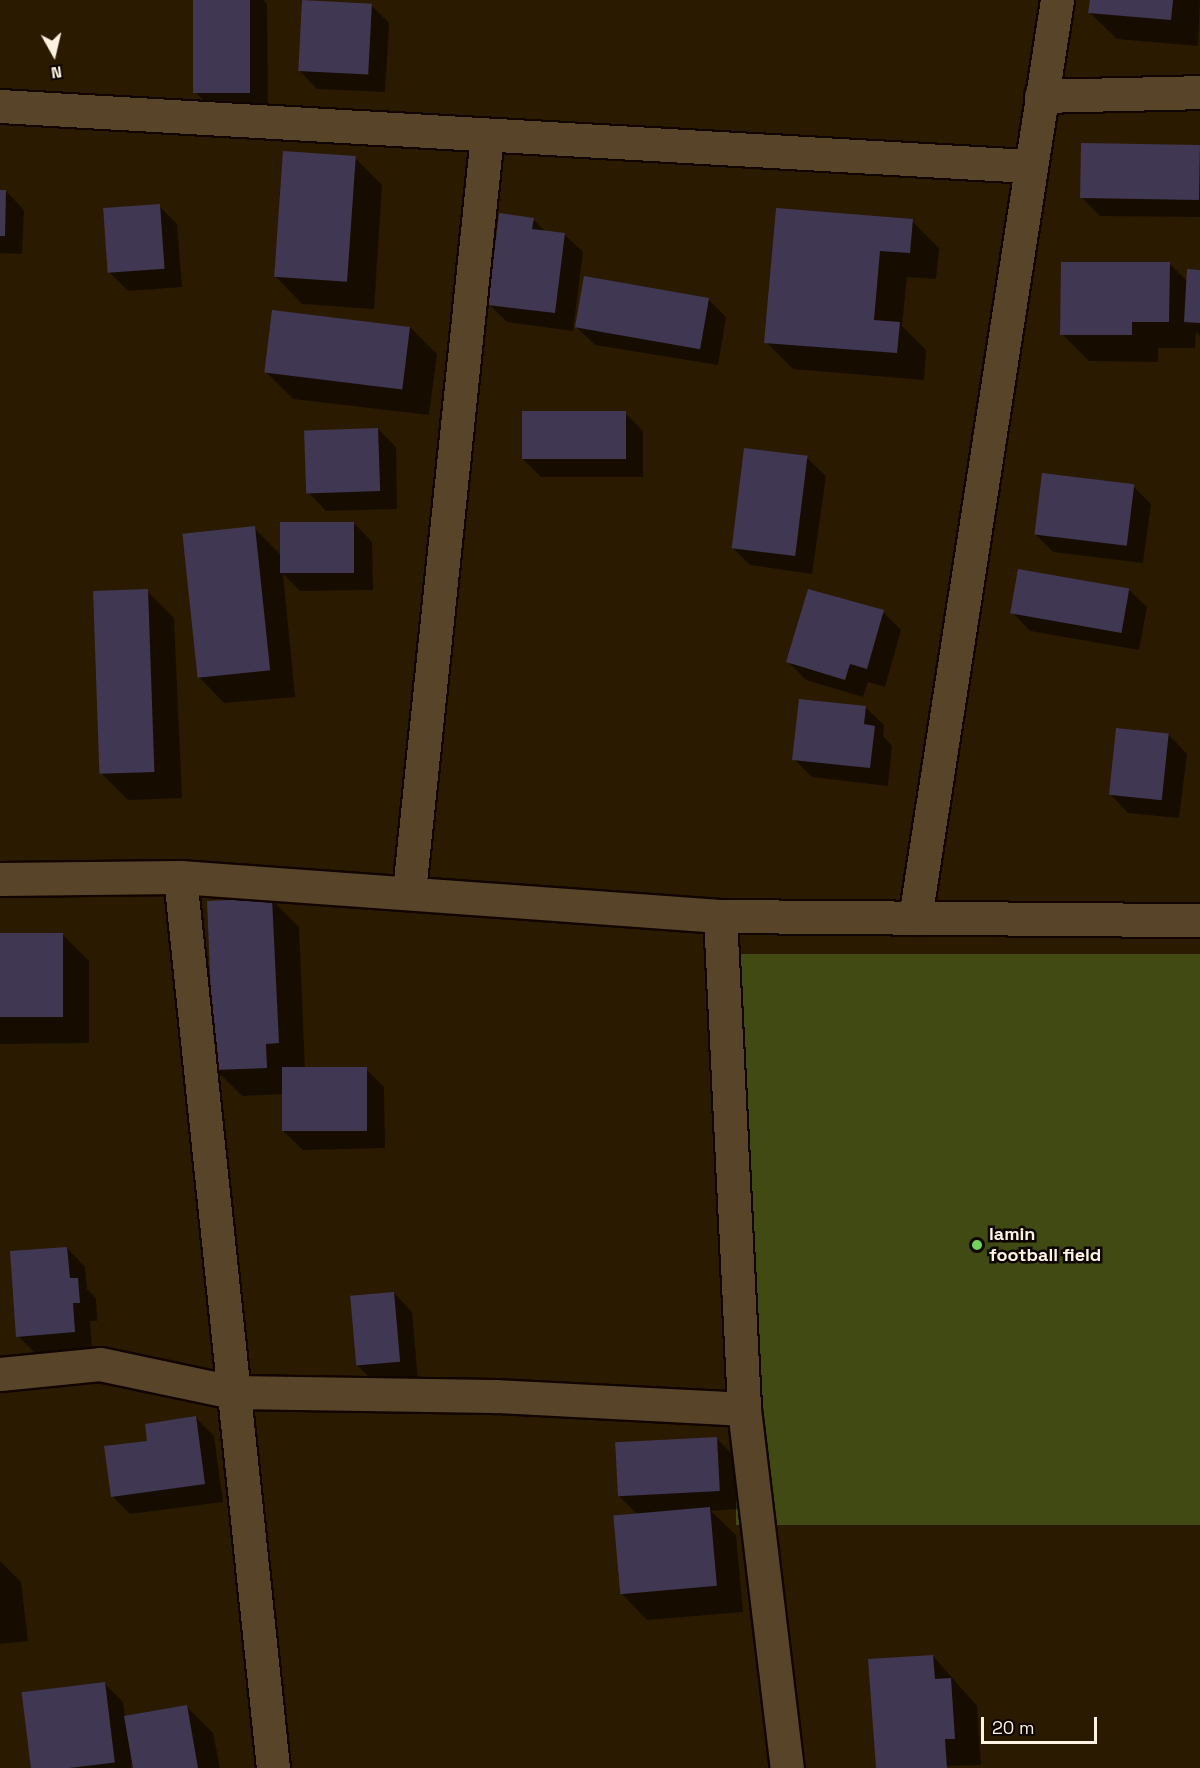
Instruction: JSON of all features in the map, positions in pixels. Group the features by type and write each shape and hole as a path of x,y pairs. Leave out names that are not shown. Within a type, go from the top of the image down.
{"street":[{"path":"915,918 1029,165 1058,0"},
{"path":"1041,96 1200,92"},
{"path":"0,106 1029,165"},
{"path":"409,891 487,135"},
{"path":"180,877 273,1768"},
{"path":"0,879 180,877 409,891 720,916 1200,920"},
{"path":"720,916 744,1409 787,1768"},
{"path":"0,1374 100,1364 233,1392 496,1396 744,1409"}],"green space":[{"name":"lamin football field","path":"736,954 1200,954 1200,1525 736,1525"}],"building":[{"path":"193,0 250,0 250,93 193,93"},
{"path":"302,0 372,4 368,75 298,71"},
{"path":"1090,0 1173,0 1171,20 1088,13"},
{"path":"1081,143 1200,145 1199,200 1080,198"},
{"path":"283,151 356,156 347,282 274,277"},
{"path":"0,190 6,190 5,236 0,236"},
{"path":"160,204 165,269 108,273 103,208"},
{"path":"776,208 913,219 910,253 880,251 874,320 900,322 897,353 764,343"},
{"path":"499,213 534,218 532,229 565,233 555,313 488,305"},
{"path":"1061,262 1170,262 1169,322 1132,322 1132,335 1060,335"},
{"path":"1187,269 1200,270 1200,323 1184,322"},
{"path":"584,276 709,298 700,349 575,327"},
{"path":"272,310 410,327 402,389 264,373"},
{"path":"522,411 626,411 626,459 522,459"},
{"path":"378,428 380,491 306,494 304,431"},
{"path":"744,448 808,456 795,556 732,548"},
{"path":"1042,473 1134,484 1127,546 1034,535"},
{"path":"280,522 354,522 354,573 280,573"},
{"path":"255,526 270,670 198,678 182,534"},
{"path":"1018,569 1129,589 1121,633 1010,613"},
{"path":"148,589 154,772 99,774 93,591"},
{"path":"808,589 884,610 867,669 850,664 845,680 786,662"},
{"path":"799,699 866,706 864,724 875,726 870,768 792,760"},
{"path":"1116,728 1169,734 1162,800 1109,795"},
{"path":"272,898 279,1043 266,1044 267,1068 214,1070 207,901"},
{"path":"0,933 63,933 63,1017 0,1017"},
{"path":"282,1067 367,1067 367,1131 282,1131"},
{"path":"67,1247 70,1278 78,1278 80,1303 73,1303 75,1332 16,1337 10,1251"},
{"path":"394,1292 400,1362 356,1366 350,1296"},
{"path":"196,1416 205,1484 111,1497 104,1446 147,1441 145,1424"},
{"path":"717,1437 720,1491 618,1496 615,1442"},
{"path":"710,1507 717,1586 620,1594 613,1515"},
{"path":"933,1655 935,1679 951,1678 955,1739 945,1739 947,1768 876,1768 868,1659"},
{"path":"105,1682 115,1762 69,1768 31,1768 22,1692"},
{"path":"187,1705 198,1768 133,1768 124,1716"}],"place":[{"name":"lamin football field","path":"977,1245"}]}
